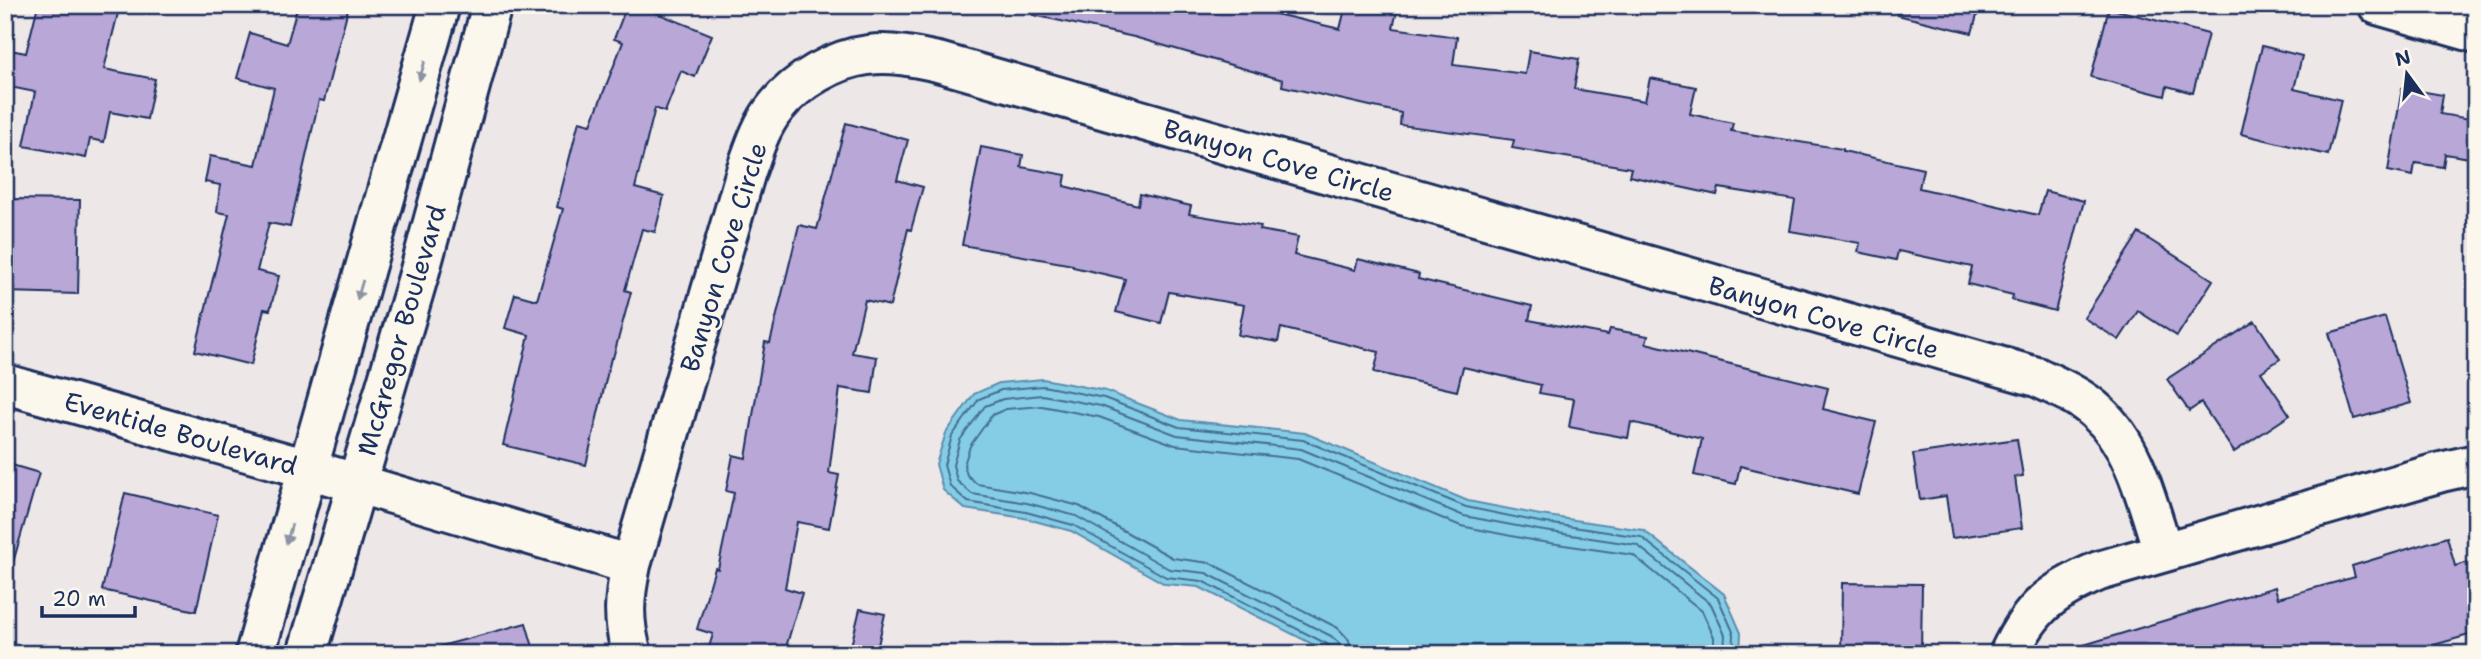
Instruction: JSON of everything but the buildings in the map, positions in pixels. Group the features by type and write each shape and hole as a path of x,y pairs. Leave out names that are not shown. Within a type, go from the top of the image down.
{"street":[{"path":"255,654 440,5"},
{"name":"McGregor Boulevard","path":"307,654 419,274 492,5"},
{"path":"2378,5 2476,33"},
{"name":"Banyon Cove Circle","path":"632,654 625,631 624,597 631,565 758,136 776,107 802,83 836,64 868,55 905,55 938,62 2037,377 2068,391 2097,412 2120,438 2136,469 2163,551"},
{"name":"Eventide Boulevard","path":"5,384 356,483"},
{"path":"2009,654 2038,607 2065,586 2099,571 2476,464"},
{"path":"356,483 631,565"}],"water":[{"path":"1043,379 1106,391 1181,420 1305,433 1468,501 1643,530 1724,594 1741,633 1740,654 1332,654 1199,587 1165,584 1071,531 1024,518 965,509 943,490 936,464 946,433 974,394 999,383"}]}
